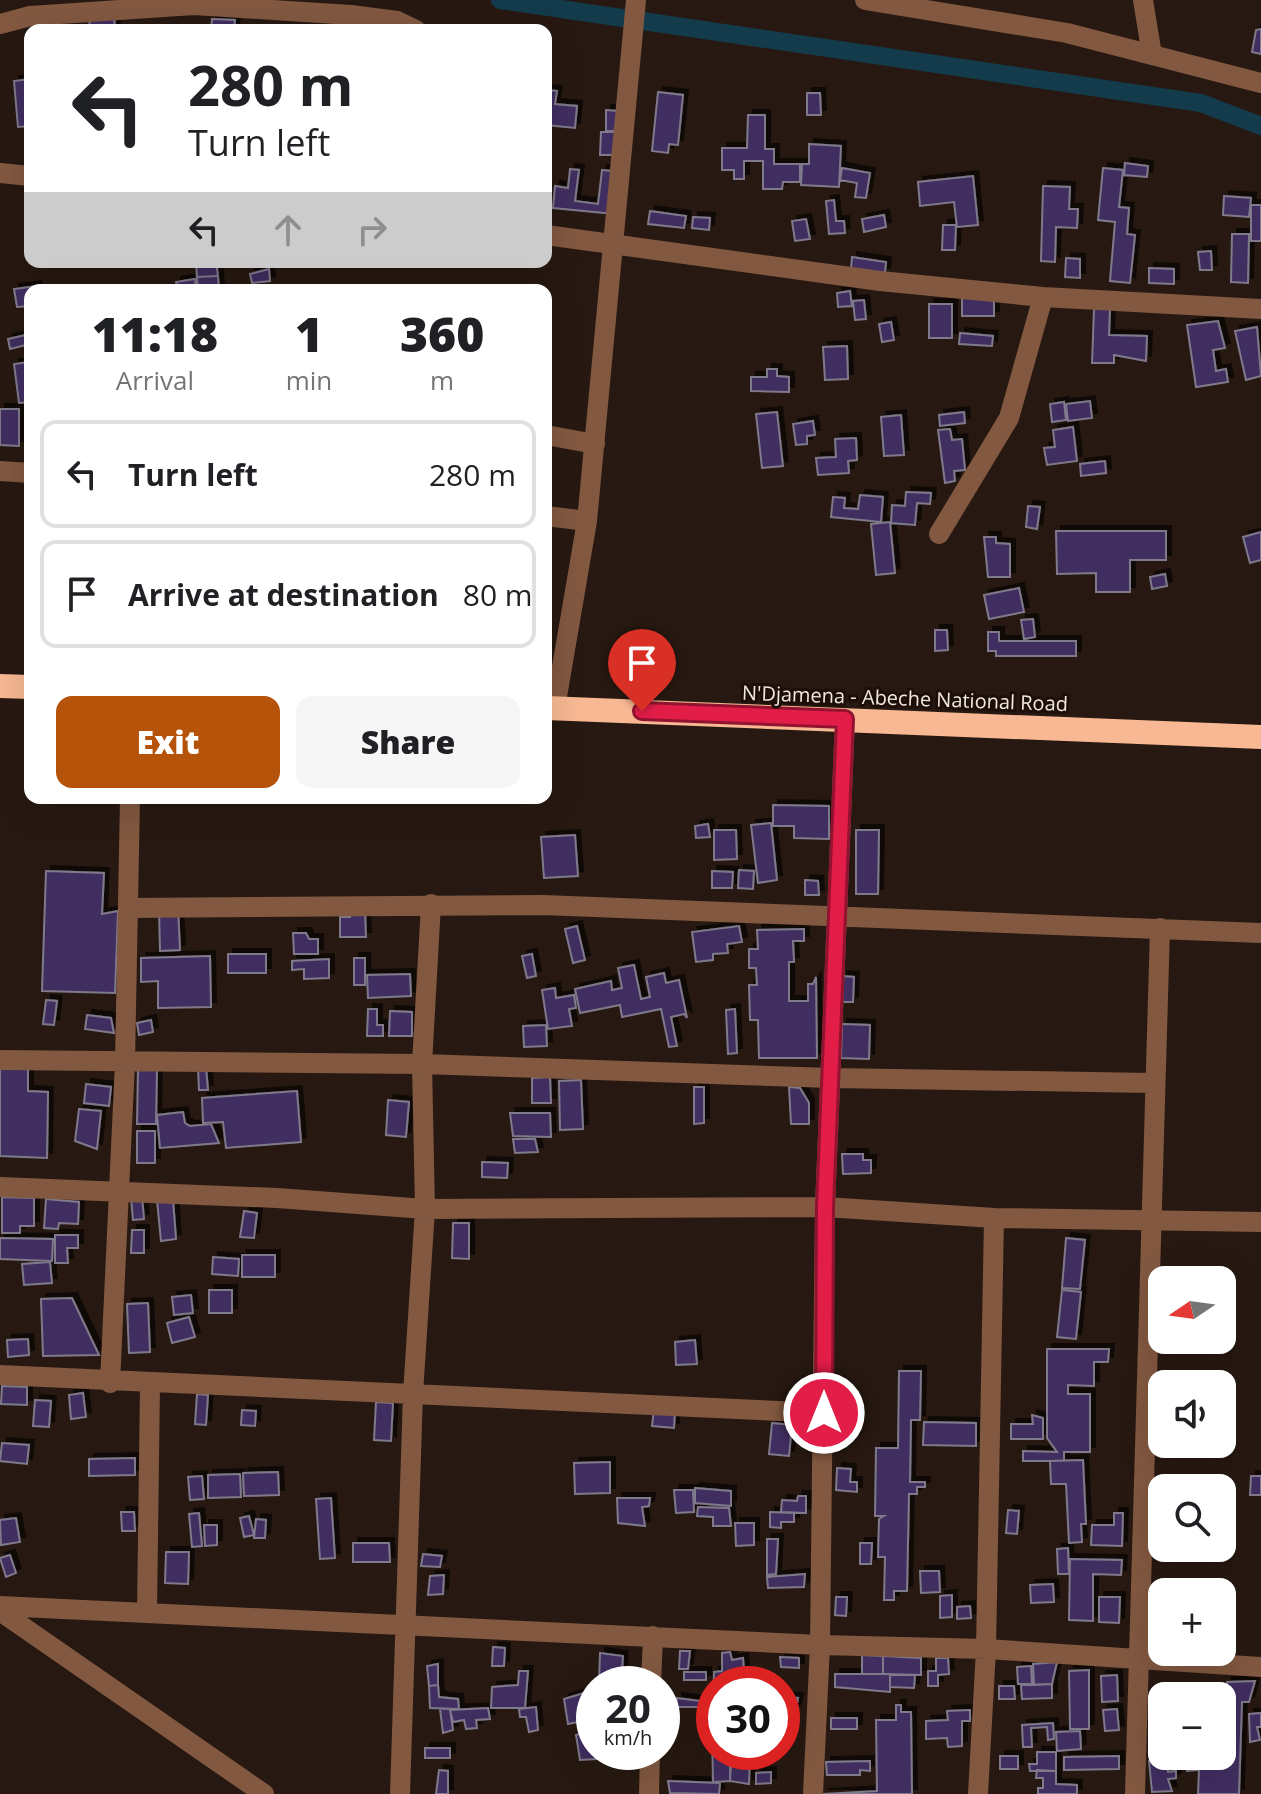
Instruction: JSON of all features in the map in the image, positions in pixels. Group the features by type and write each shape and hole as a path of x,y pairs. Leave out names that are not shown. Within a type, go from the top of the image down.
{"highway":[{"path":"0,686 24,687"},
{"name":"N'Djamena - Abeche National Road","path":"552,707 1261,737"}],"street":[{"path":"552,692 587,521 636,0"},
{"path":"865,0 1067,33 1261,83"},
{"path":"1143,0 1152,55"},
{"path":"0,24 30,16 194,5 351,15 403,24"},
{"path":"0,173 24,175"},
{"path":"552,236 880,281 1043,297 1261,309"},
{"path":"939,534 1009,418 1043,297"},
{"path":"552,436 595,444"},
{"path":"0,471 24,473"},
{"path":"552,517 587,521"},
{"path":"813,1794 820,1645 825,1207 840,914 845,719"},
{"path":"110,1383 125,1062 130,804"},
{"path":"400,1794 413,1394 425,1209 422,1064 431,904"},
{"path":"129,908 431,904 840,914 1261,933"},
{"path":"1135,1794 1152,1219 1153,1083 1160,928"},
{"path":"0,1060 422,1064 831,1078 1153,1083"},
{"path":"0,1187 277,1198 425,1209 825,1207 994,1218 1261,1222"},
{"path":"978,1794 986,1649 994,1218"},
{"path":"0,1375 150,1385 824,1413"},
{"path":"147,1613 150,1385"},
{"path":"0,1609 407,1624 820,1645 986,1649 1261,1667"},
{"path":"0,1609 264,1794"},
{"path":"652,1666 653,1636"},
{"path":"649,1794 650,1770"}],"building":[{"path":"114,15 115,24 90,24 89,16"},
{"path":"212,19 235,20 235,24 212,24"},
{"path":"1261,29 1261,54 1252,52 1256,30"},
{"path":"24,80 24,126 18,127 14,81"},
{"path":"552,91 557,91 555,104 577,106 575,128 552,126"},
{"path":"658,92 683,95 678,145 669,144 668,153 652,151"},
{"path":"807,93 820,93 821,115 807,115"},
{"path":"606,110 617,111 617,131 606,131"},
{"path":"748,115 765,115 765,149 774,149 774,164 800,164 800,182 783,182 782,189 763,189 763,161 744,161 744,179 734,179 734,170 722,170 722,148 747,148"},
{"path":"601,132 617,132 616,155 600,155"},
{"path":"809,144 841,146 839,187 801,185 802,164 809,164"},
{"path":"1125,163 1148,166 1147,177 1124,175"},
{"path":"842,168 870,173 866,198 855,197 857,183 840,180"},
{"path":"1103,168 1123,170 1119,207 1129,208 1127,234 1135,235 1130,283 1110,281 1115,222 1098,220"},
{"path":"570,169 579,170 575,201 598,204 602,170 612,171 614,214 553,208 555,186 568,188"},
{"path":"973,176 978,225 957,227 954,202 920,206 918,182"},
{"path":"1043,186 1070,187 1069,209 1078,209 1077,228 1056,227 1055,262 1041,261"},
{"path":"1224,196 1251,198 1249,217 1223,215"},
{"path":"834,200 836,221 844,221 845,233 829,234 826,201"},
{"path":"1251,205 1261,205 1261,241 1251,241"},
{"path":"650,211 686,216 684,228 648,224"},
{"path":"884,215 886,227 864,232 862,219"},
{"path":"693,217 710,218 709,230 692,228"},
{"path":"806,219 810,239 795,241 792,221"},
{"path":"943,225 956,225 955,250 942,250"},
{"path":"1232,234 1249,234 1248,283 1231,282"},
{"path":"1211,251 1212,270 1200,270 1198,252"},
{"path":"852,257 886,262 885,273 851,269"},
{"path":"1066,258 1080,259 1080,278 1065,277"},
{"path":"196,268 217,268 218,276 197,277"},
{"path":"1149,268 1174,269 1174,284 1149,283"},
{"path":"269,269 270,281 252,283 250,274"},
{"path":"218,276 219,284 198,284 197,277"},
{"path":"195,279 195,284 176,284"},
{"path":"24,288 24,306 17,307 14,289"},
{"path":"850,291 852,306 838,307 837,293"},
{"path":"962,296 994,296 994,316 962,316"},
{"path":"864,300 866,319 855,320 853,301"},
{"path":"929,304 952,304 952,338 929,338"},
{"path":"1094,309 1110,309 1109,335 1147,336 1146,361 1114,355 1114,363 1092,363"},
{"path":"1218,321 1225,348 1213,350 1216,371 1226,369 1228,382 1196,387 1187,325"},
{"path":"891,322 894,340 882,342 879,324"},
{"path":"1257,327 1261,376 1246,380 1235,331"},
{"path":"960,333 993,336 992,346 959,344"},
{"path":"24,335 24,346 10,349 8,339"},
{"path":"847,346 848,379 825,380 823,347"},
{"path":"24,363 24,403 19,403 14,364"},
{"path":"767,369 777,369 777,376 789,377 789,392 751,391 751,377 767,377"},
{"path":"1090,401 1092,418 1068,421 1066,404"},
{"path":"1064,402 1066,420 1052,422 1050,404"},
{"path":"0,409 19,409 19,446 0,445"},
{"path":"777,412 783,466 762,468 756,414"},
{"path":"964,412 965,423 940,426 939,415"},
{"path":"901,415 904,455 884,456 881,417"},
{"path":"813,421 815,435 807,436 807,444 796,445 793,424"},
{"path":"1073,427 1077,461 1047,465 1044,448 1055,447 1053,430"},
{"path":"950,429 952,440 962,439 965,470 954,471 955,481 945,483 938,430"},
{"path":"856,438 857,460 848,461 849,473 818,475 816,458 836,457 835,439"},
{"path":"1105,461 1106,473 1081,476 1080,464"},
{"path":"906,492 931,493 930,504 917,503 915,525 891,523 892,505 905,506"},
{"path":"860,495 883,497 881,522 831,517 833,497 845,498 844,508 858,509"},
{"path":"1028,506 1040,507 1037,529 1026,527"},
{"path":"890,522 895,573 876,575 871,524"},
{"path":"1056,531 1166,531 1166,560 1130,560 1130,592 1096,592 1096,573 1057,574"},
{"path":"1261,532 1261,560 1250,563 1243,537"},
{"path":"984,537 996,537 996,543 1010,544 1010,577 988,577"},
{"path":"1165,574 1167,586 1152,589 1150,577"},
{"path":"1019,588 1024,612 989,619 984,595"},
{"path":"1033,619 1035,637 1024,639 1021,620"},
{"path":"935,630 947,630 948,650 935,651"},
{"path":"988,632 999,632 999,641 1076,641 1076,656 996,656 996,651 988,651"},
{"path":"773,805 829,806 829,839 794,838 794,826 773,826"},
{"path":"771,823 777,880 758,883 751,825"},
{"path":"708,824 710,837 696,838 695,826"},
{"path":"714,830 736,830 737,859 714,860"},
{"path":"856,830 879,830 878,894 856,894"},
{"path":"575,835 578,876 544,878 541,837"},
{"path":"739,870 754,871 753,889 738,888"},
{"path":"46,871 104,873 102,914 118,911 115,993 42,991"},
{"path":"712,871 733,872 732,888 712,888"},
{"path":"805,880 818,881 819,895 805,895"},
{"path":"178,908 180,950 160,951 159,909"},
{"path":"350,911 365,911 366,937 340,937 340,917 350,917"},
{"path":"577,926 585,960 573,963 565,929"},
{"path":"739,926 742,942 727,944 728,953 713,954 713,960 696,962 692,932"},
{"path":"804,929 804,941 793,941 794,962 789,962 789,1001 808,1001 808,984 813,984 816,977 817,1058 759,1058 758,1020 750,1020 749,985 757,985 756,968 749,968 749,949 758,949 757,930"},
{"path":"293,933 306,933 309,939 318,939 318,954 294,954"},
{"path":"228,954 266,954 266,973 228,973"},
{"path":"532,954 536,976 527,978 522,956"},
{"path":"210,956 211,1007 158,1008 158,981 141,982 141,958"},
{"path":"354,958 365,958 365,985 354,985"},
{"path":"329,959 329,978 304,979 304,969 292,970 292,961"},
{"path":"634,965 641,999 650,997 646,977 664,973 666,983 679,980 687,1018 684,1014 671,1017 677,1046 669,1047 661,1009 622,1017 620,1005 580,1013 575,989 611,981 612,990 622,988 618,968"},
{"path":"410,974 411,996 368,998 367,975"},
{"path":"842,976 854,977 853,1002 841,1002"},
{"path":"555,988 556,998 574,995 576,1008 569,1009 572,1026 548,1029 542,990"},
{"path":"46,1000 57,1001 54,1025 43,1024"},
{"path":"368,1009 377,1009 377,1025 383,1025 383,1036 367,1036"},
{"path":"735,1009 737,1053 728,1054 726,1010"},
{"path":"390,1011 412,1012 412,1036 389,1036"},
{"path":"87,1015 111,1018 114,1033 85,1029"},
{"path":"151,1020 153,1032 139,1035 137,1023"},
{"path":"842,1024 870,1025 869,1059 841,1058"},
{"path":"546,1025 547,1046 524,1047 523,1026"},
{"path":"0,1061 28,1062 28,1091 48,1092 47,1158 0,1156"},
{"path":"206,1067 208,1090 199,1090 198,1068"},
{"path":"138,1069 157,1070 156,1124 137,1124"},
{"path":"550,1077 551,1103 532,1103 532,1078"},
{"path":"581,1080 583,1129 560,1130 559,1081"},
{"path":"86,1084 111,1087 109,1106 84,1103"},
{"path":"694,1087 704,1087 704,1123 694,1124"},
{"path":"789,1087 800,1088 809,1103 809,1124 791,1124"},
{"path":"297,1091 301,1142 226,1148 223,1122 203,1123 202,1098"},
{"path":"388,1100 409,1102 406,1137 386,1135"},
{"path":"79,1109 101,1111 97,1149 75,1141"},
{"path":"183,1112 185,1123 190,1126 211,1124 219,1143 160,1148 157,1115"},
{"path":"510,1113 550,1113 551,1137 513,1136"},
{"path":"137,1131 155,1131 155,1163 137,1163"},
{"path":"513,1139 535,1139 538,1152 515,1153"},
{"path":"842,1154 863,1154 863,1160 871,1160 871,1173 843,1174"},
{"path":"482,1162 508,1163 507,1178 482,1177"},
{"path":"2,1197 34,1198 34,1226 20,1226 20,1233 2,1233"},
{"path":"142,1197 144,1219 133,1220 131,1198"},
{"path":"46,1199 79,1202 78,1224 59,1223 58,1229 44,1228"},
{"path":"173,1199 176,1239 161,1241 157,1200"},
{"path":"244,1211 257,1213 254,1238 240,1237"},
{"path":"453,1223 469,1223 469,1259 452,1258"},
{"path":"132,1230 144,1230 144,1253 131,1253"},
{"path":"55,1235 78,1235 78,1248 67,1248 68,1263 55,1263"},
{"path":"0,1238 53,1239 52,1261 0,1259"},
{"path":"1066,1238 1085,1240 1080,1289 1062,1288"},
{"path":"242,1255 275,1255 275,1277 242,1277"},
{"path":"213,1257 239,1259 238,1276 212,1274"},
{"path":"50,1262 52,1283 24,1285 22,1264"},
{"path":"209,1290 232,1290 232,1313 209,1313"},
{"path":"1062,1290 1081,1292 1076,1339 1057,1337"},
{"path":"191,1295 193,1313 174,1315 172,1297"},
{"path":"72,1298 99,1355 43,1356 41,1299"},
{"path":"148,1303 150,1352 129,1353 127,1304"},
{"path":"189,1317 195,1337 172,1343 167,1323"},
{"path":"28,1339 29,1355 8,1357 7,1340"},
{"path":"695,1340 697,1364 676,1365 675,1342"},
{"path":"1047,1349 1109,1349 1108,1362 1094,1362 1094,1386 1068,1385 1068,1394 1090,1394 1090,1452 1064,1452 1064,1461 1023,1461 1023,1451 1057,1452 1047,1438"},
{"path":"899,1371 921,1371 920,1420 911,1420 910,1482 925,1482 925,1487 917,1487 917,1494 909,1494 907,1591 894,1591 894,1600 884,1600 885,1557 878,1557 879,1519 884,1516 875,1516 876,1448 898,1448"},
{"path":"2,1386 27,1387 27,1405 1,1404"},
{"path":"83,1393 86,1417 71,1419 69,1395"},
{"path":"197,1394 208,1395 206,1425 195,1424"},
{"path":"35,1400 51,1401 49,1427 33,1426"},
{"path":"376,1402 393,1403 391,1441 374,1440"},
{"path":"654,1409 675,1411 674,1428 652,1426"},
{"path":"242,1410 256,1411 255,1426 241,1425"},
{"path":"1032,1415 1043,1418 1043,1439 1011,1439 1011,1424 1033,1424"},
{"path":"924,1422 976,1423 976,1446 923,1445"},
{"path":"772,1423 792,1425 789,1456 769,1454"},
{"path":"2,1443 29,1445 27,1464 0,1461"},
{"path":"135,1458 135,1475 89,1476 89,1459"},
{"path":"1083,1460 1086,1524 1081,1524 1082,1542 1069,1543 1066,1484 1051,1484 1050,1461"},
{"path":"610,1462 610,1493 575,1494 574,1463"},
{"path":"837,1468 851,1469 850,1482 857,1482 857,1492 836,1490"},
{"path":"278,1472 279,1495 244,1496 243,1473"},
{"path":"240,1474 241,1497 208,1498 208,1475"},
{"path":"202,1476 204,1499 190,1500 188,1477"},
{"path":"1251,1476 1261,1476 1261,1495 1250,1495"},
{"path":"695,1488 731,1491 731,1506 695,1503"},
{"path":"674,1490 693,1490 694,1512 676,1513"},
{"path":"798,1496 806,1496 806,1513 781,1512 782,1500 797,1501"},
{"path":"331,1498 335,1558 320,1559 316,1499"},
{"path":"617,1498 650,1498 649,1506 642,1507 645,1526 618,1523"},
{"path":"698,1507 729,1508 731,1526 713,1526 713,1517 697,1516"},
{"path":"1008,1510 1019,1511 1017,1534 1006,1533"},
{"path":"121,1512 134,1512 135,1531 122,1531"},
{"path":"770,1512 794,1513 794,1522 781,1522 781,1528 770,1527"},
{"path":"199,1513 202,1546 192,1547 189,1514"},
{"path":"1114,1513 1123,1513 1122,1546 1091,1545 1092,1525 1114,1525"},
{"path":"249,1516 254,1535 244,1537 240,1518"},
{"path":"16,1518 20,1542 1,1545 0,1520"},
{"path":"256,1519 266,1520 265,1538 254,1538"},
{"path":"735,1523 754,1523 754,1545 736,1546"},
{"path":"204,1525 217,1525 217,1545 205,1546"},
{"path":"767,1539 778,1539 776,1574 767,1575"},
{"path":"353,1543 389,1543 390,1562 353,1562"},
{"path":"860,1543 872,1543 871,1564 860,1564"},
{"path":"1068,1548 1069,1574 1058,1574 1057,1549"},
{"path":"166,1552 189,1552 188,1584 165,1583"},
{"path":"423,1554 442,1556 440,1567 421,1566"},
{"path":"10,1555 16,1573 6,1577 0,1558"},
{"path":"1070,1559 1122,1560 1121,1575 1093,1574 1093,1621 1069,1620"},
{"path":"920,1571 939,1571 940,1592 921,1593"},
{"path":"805,1574 804,1587 768,1588 767,1577"},
{"path":"444,1575 443,1594 428,1595 430,1576"},
{"path":"1053,1584 1054,1602 1031,1603 1030,1585"},
{"path":"952,1595 952,1617 940,1618 940,1596"},
{"path":"836,1597 847,1597 846,1616 835,1615"},
{"path":"1099,1597 1120,1597 1119,1623 1099,1622"},
{"path":"970,1606 971,1618 957,1619 957,1607"},
{"path":"493,1647 505,1648 504,1666 492,1666"},
{"path":"680,1651 690,1651 688,1669 680,1669"},
{"path":"730,1652 732,1660 743,1658 744,1666 722,1666 722,1653"},
{"path":"600,1653 623,1656 622,1666 600,1666"},
{"path":"862,1655 883,1656 883,1674 862,1674"},
{"path":"883,1656 921,1658 921,1675 883,1674"},
{"path":"780,1657 799,1658 799,1666 781,1666"},
{"path":"936,1658 948,1658 949,1674 938,1675 938,1686 928,1686 928,1671 936,1671"},
{"path":"1057,1662 1052,1684 1034,1685 1033,1664"},
{"path":"438,1664 438,1685 429,1686 427,1666"},
{"path":"1031,1666 1032,1684 1018,1684 1017,1667"},
{"path":"1089,1670 1089,1729 1070,1729 1069,1671"},
{"path":"519,1671 528,1671 525,1708 491,1708 492,1687 518,1685"},
{"path":"684,1672 696,1672 696,1680 684,1680"},
{"path":"835,1674 890,1674 890,1692 835,1687"},
{"path":"890,1675 915,1675 914,1688 890,1687"},
{"path":"1117,1675 1118,1701 1102,1702 1101,1676"},
{"path":"1255,1681 1249,1702 1242,1702 1239,1794 1198,1794 1199,1770 1236,1770 1236,1682 1227,1682"},
{"path":"1052,1684 1052,1698 1022,1699 1021,1685"},
{"path":"438,1685 439,1697 458,1699 459,1709 430,1708 429,1686"},
{"path":"999,1686 1014,1686 1015,1699 999,1699"},
{"path":"576,1695 576,1722 568,1724 564,1699"},
{"path":"680,1698 696,1701 696,1707 680,1707"},
{"path":"896,1705 901,1705 901,1712 911,1712 912,1794 823,1794 877,1791 876,1720 896,1720"},
{"path":"536,1707 538,1730 529,1732 526,1717 520,1717 519,1709"},
{"path":"488,1708 490,1719 476,1720 477,1728 466,1729 464,1720 453,1722 450,1710"},
{"path":"440,1709 450,1709 453,1730 443,1733"},
{"path":"1117,1709 1119,1730 1105,1731 1103,1710"},
{"path":"970,1710 970,1721 962,1721 962,1746 948,1747 947,1738 926,1739 926,1721 948,1720 947,1711"},
{"path":"1261,1713 1261,1727 1257,1727 1260,1740 1250,1742 1249,1714"},
{"path":"831,1718 857,1718 857,1729 831,1729"},
{"path":"1053,1723 1054,1739 1048,1740 1047,1727 1031,1728 1032,1747 1023,1747 1022,1725"},
{"path":"1080,1731 1081,1749 1057,1751 1056,1732"},
{"path":"425,1748 450,1748 450,1758 425,1758"},
{"path":"1037,1752 1056,1752 1056,1771 1030,1771 1029,1764 1037,1764"},
{"path":"1000,1756 1018,1756 1018,1769 1000,1769"},
{"path":"1119,1756 1119,1769 1064,1770 1064,1757"},
{"path":"870,1761 870,1771 860,1770 860,1775 827,1775 826,1762"},
{"path":"439,1770 448,1771 448,1794 436,1794"},
{"path":"713,1770 730,1770 730,1781 713,1782"},
{"path":"731,1770 749,1770 749,1784 730,1781"},
{"path":"1037,1770 1056,1771 1056,1784 1077,1785 1077,1794 1038,1794 1038,1788 1043,1788 1043,1778 1036,1778"},
{"path":"1150,1770 1176,1771 1176,1778 1168,1779 1172,1791 1152,1792"},
{"path":"771,1772 771,1783 756,1784 756,1773"},
{"path":"668,1781 720,1783 719,1794 670,1793"}],"waterway":[{"path":"500,0 1201,103 1261,126"}],"route":[{"path":"642,711 845,719 840,914 825,1207 824,1413"}]}
